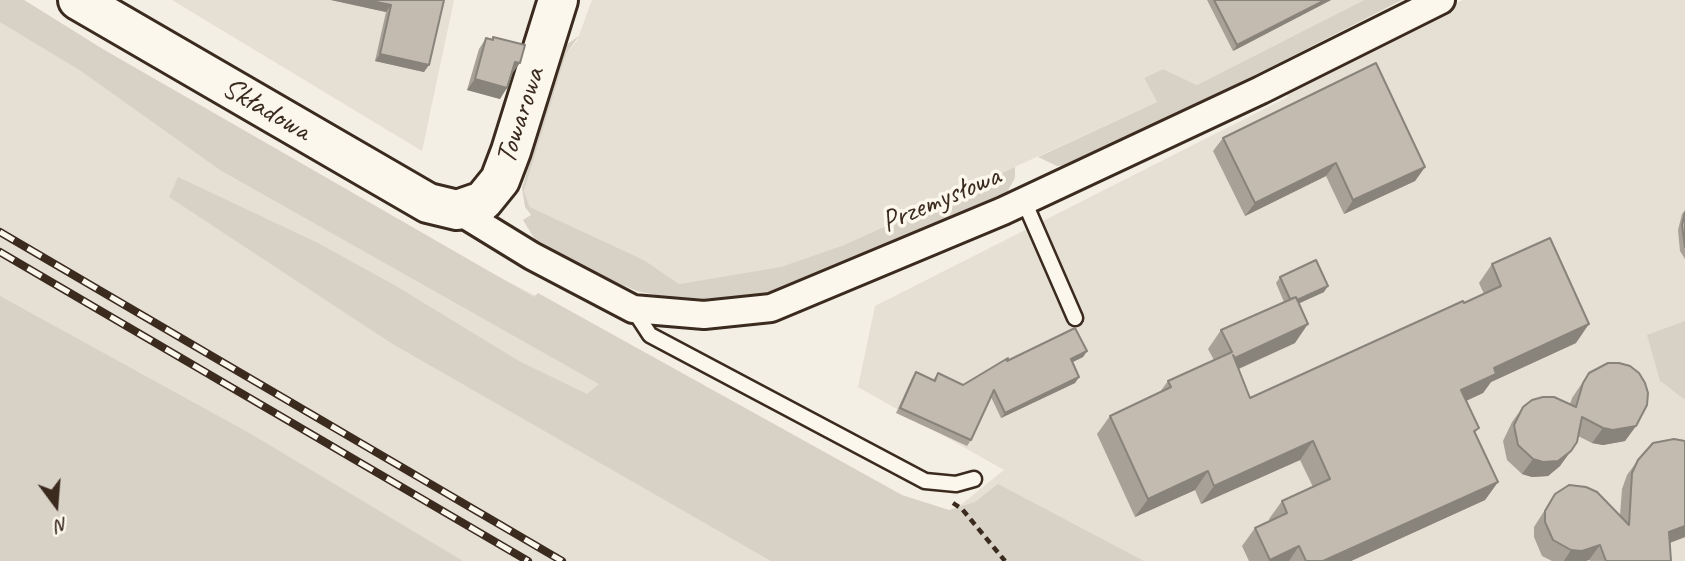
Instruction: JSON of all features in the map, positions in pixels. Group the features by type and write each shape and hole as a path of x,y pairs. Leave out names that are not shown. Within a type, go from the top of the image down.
{"street":[{"name":"Składowa","path":"78,0 120,15 428,203 457,210"},
{"name":"Towarowa","path":"457,210 482,201 500,180 558,0"},
{"name":"Przemysłowa","path":"457,210 532,256 633,309 704,315 771,308 1024,201 1261,90 1441,0"}],"lane":[{"path":"1024,201 1075,318"},
{"path":"633,309 650,335 925,481 957,484 974,479"}],"path":[{"path":"925,481 962,509 1005,561"}],"shaded area":[{"path":"0,0 24,0 326,188 604,331 901,499 952,512 1004,470 858,387 875,306 1288,97 1284,89 1463,0 1685,0 1685,362 1660,381 1685,400 1685,561 0,561"},
{"path":"0,0 24,0 101,48 534,297 538,293 902,495 949,510 975,502 998,484 1144,561 771,561 391,343 169,197 178,177 318,243 396,286 519,361 587,394 599,384 220,170 81,71 0,22"},
{"path":"172,0 454,0 422,151"},
{"path":"592,0 1364,0 1197,85 1163,69 1144,78 1157,102 844,245 781,268 679,284 644,260 530,207 524,191 566,54 577,41"},
{"path":"1364,0 1402,0 1070,165 1057,166 1038,157 1157,102 1144,78 1163,69 1197,85"},
{"path":"579,36 566,54 524,191 530,207 644,260 679,284 781,267 844,245 1015,167 1015,178 1007,192 996,200 858,263 779,293 729,300 678,300 637,291 586,270 534,238 523,220 531,215 525,207 522,188 566,45"},
{"path":"0,296 251,434 463,561 0,561"},
{"path":"1685,321 1685,400 1660,381 1647,335"}],"building":[{"path":"367,0 444,0 429,65 380,54 391,5"},
{"path":"1214,0 1325,0 1237,45"},
{"path":"493,37 525,45 520,63 515,62 507,88 475,79 486,38 493,40"},
{"path":"1376,63 1425,167 1353,200 1336,163 1255,203 1223,138"},
{"path":"1685,213 1685,247 1682,225"},
{"path":"1550,238 1589,324 1494,368 1496,374 1461,390 1479,428 1474,431 1498,482 1323,561 1306,561 1299,546 1270,560 1255,528 1287,513 1282,501 1330,479 1313,441 1214,486 1208,471 1148,499 1110,416 1171,387 1168,381 1232,352 1221,330 1296,297 1308,324 1235,358 1233,355 1250,398 1501,286 1492,264"},
{"path":"1316,260 1328,286 1297,300 1296,297 1290,299 1280,277"},
{"path":"1075,328 1087,351 1071,359 1079,377 1005,413 994,390 971,440 900,408 916,372 935,381 938,373 963,385 1008,358 1007,361"},
{"path":"1608,363 1630,366 1639,373 1645,383 1647,405 1636,426 1613,430 1582,417 1577,442 1571,451 1558,461 1543,462 1533,459 1518,445 1514,425 1523,407 1532,400 1554,397 1576,407 1589,373"},
{"path":"1674,439 1685,441 1685,526 1669,532 1671,561 1606,561 1600,545 1582,551 1571,550 1553,540 1545,522 1545,511 1555,494 1569,485 1586,487 1597,492 1629,525 1632,473 1638,460 1653,443"}],"railway":[{"path":"0,232 562,561"},
{"path":"0,252 528,561"}]}
